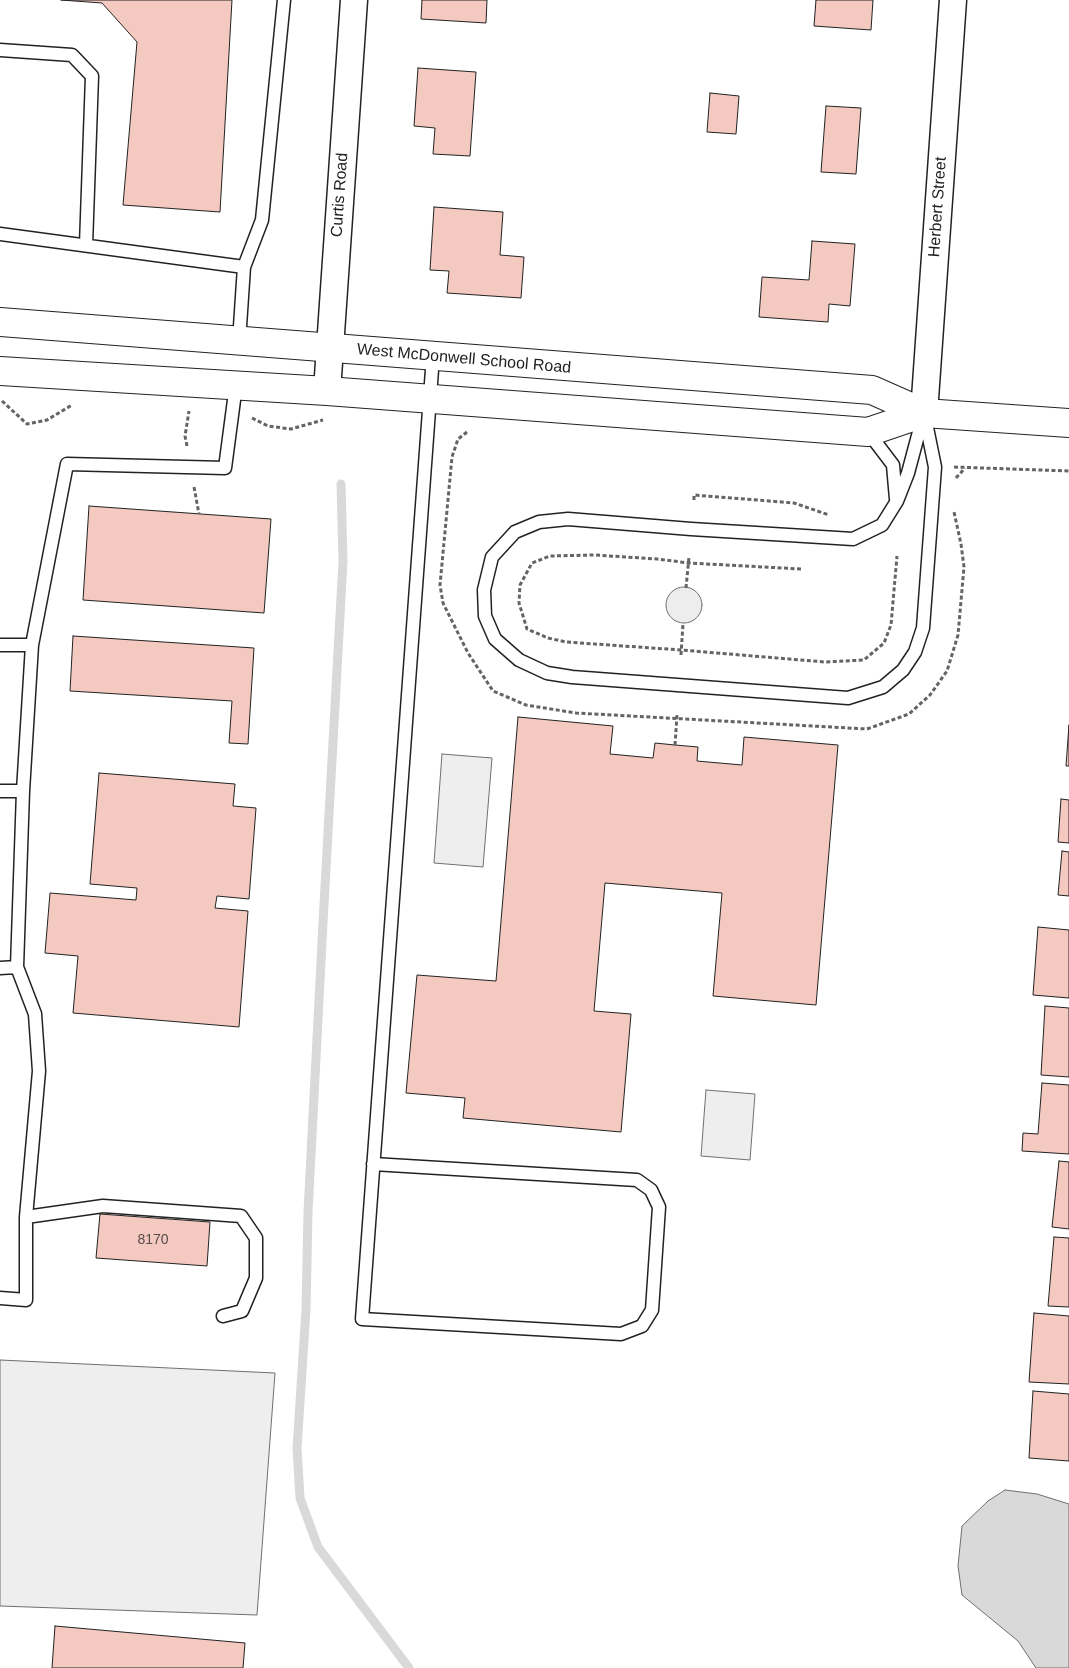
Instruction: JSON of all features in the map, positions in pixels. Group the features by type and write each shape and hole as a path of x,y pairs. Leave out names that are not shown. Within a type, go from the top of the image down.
{"main road":[{"name":"West McDonwell School Road","path":"0,322 872,390 924,413 1069,424"},
{"name":"West McDonwell School Road","path":"0,371 327,391 868,432 924,413"}],"street":[{"name":"Curtis Road","path":"327,391 354,0"},
{"name":"Herbert Street","path":"924,413 953,0"}],"lane":[{"path":"240,341 244,267 262,220 284,0"},
{"path":"0,50 72,55 92,76 86,245"},
{"path":"0,234 244,267"},
{"path":"373,1164 637,1180 652,1190 659,1207 652,1310 642,1326 621,1334 362,1319 373,1164 431,399 433,356"},
{"path":"0,1298 26,1300 26,1217 39,1071 35,1014 17,967 23,792 32,645 67,464 224,468 236,385"},
{"path":"924,413 935,467 924,628 915,652 903,670 883,687 848,698 572,677 547,673 518,660 495,639 486,616 484,590 492,556 515,532 539,522 568,518 691,529 852,539 882,525 897,502 908,473 924,413"},
{"path":"868,432 893,464 897,502"},
{"path":"0,645 32,645"},
{"path":"0,791 23,792"},
{"path":"0,968 17,967"},
{"path":"26,1217 103,1206 240,1216 256,1238 256,1278 242,1311 223,1316"}],"path":[{"path":"467,432 458,439 452,457 440,585 443,603 468,653 494,691 526,705 576,713 867,729 909,714 930,695 947,671 958,635 964,567 954,511"},
{"path":"956,486 956,478 966,468 1069,471"},
{"path":"694,500 694,495 794,503 837,518"},
{"path":"801,569 688,563 657,558 596,555 550,556 532,563 520,585 518,603 527,628 548,638 566,642 825,662 864,660 884,643 891,625 897,556"},
{"path":"686,588 689,558"},
{"path":"681,652 683,624"},
{"path":"675,745 676,717"}],"shaded area":[{"path":"684,587 691,588 697,592 701,598 701,612 697,618 691,622 684,623 677,622 671,618 667,612 666,605 667,598 671,592 677,588"},
{"path":"442,754 492,758 483,867 434,863"},
{"path":"706,1090 755,1094 750,1160 701,1156"},
{"path":"0,1360 275,1373 257,1615 0,1606"},
{"path":"1005,1490 1037,1494 1069,1504 1069,1668 1036,1668 1018,1641 962,1595 958,1566 962,1526 988,1501"}],"building":[{"path":"61,0 232,0 220,212 123,205 137,42 102,3"},
{"path":"422,0 487,0 486,23 421,19"},
{"path":"816,0 873,0 871,30 814,26"},
{"path":"418,68 476,72 470,156 433,154 435,128 414,126"},
{"path":"710,93 739,96 736,134 707,132"},
{"path":"826,106 861,108 856,174 821,172"},
{"path":"434,207 503,212 500,255 524,257 521,298 447,293 449,271 430,270"},
{"path":"812,241 855,244 850,306 829,304 828,322 759,317 762,277 809,280"},
{"path":"89,506 271,519 264,613 83,600"},
{"path":"73,636 254,648 248,744 229,743 232,701 70,691"},
{"path":"518,717 613,726 610,754 653,758 655,743 698,747 697,761 742,765 744,737 838,745 816,1005 713,996 722,893 605,883 594,1011 631,1014 621,1132 463,1118 465,1098 406,1093 417,975 496,981"},
{"path":"1069,725 1069,766 1066,766"},
{"path":"99,773 235,784 233,806 256,808 249,899 217,896 215,908 248,911 239,1027 73,1013 78,956 45,953 50,893 136,900 137,888 90,884"},
{"path":"1061,799 1069,800 1069,843 1058,842"},
{"path":"1062,851 1069,852 1069,896 1058,895"},
{"path":"1038,927 1069,930 1069,998 1033,995"},
{"path":"1045,1006 1069,1008 1069,1077 1041,1075"},
{"path":"1042,1083 1069,1085 1069,1154 1022,1151 1023,1133 1038,1134"},
{"path":"1059,1161 1069,1162 1069,1229 1052,1227"},
{"path":"100,1214 210,1222 207,1266 96,1258"},
{"path":"1054,1237 1069,1238 1069,1307 1048,1306"},
{"path":"1034,1313 1069,1316 1069,1384 1029,1382"},
{"path":"1033,1391 1069,1394 1069,1461 1029,1458"},
{"path":"55,1626 245,1643 243,1668 52,1668"}],"waterway":[{"path":"341,484 343,561 308,1212 306,1310 297,1448 300,1498 318,1547 409,1668"}]}
